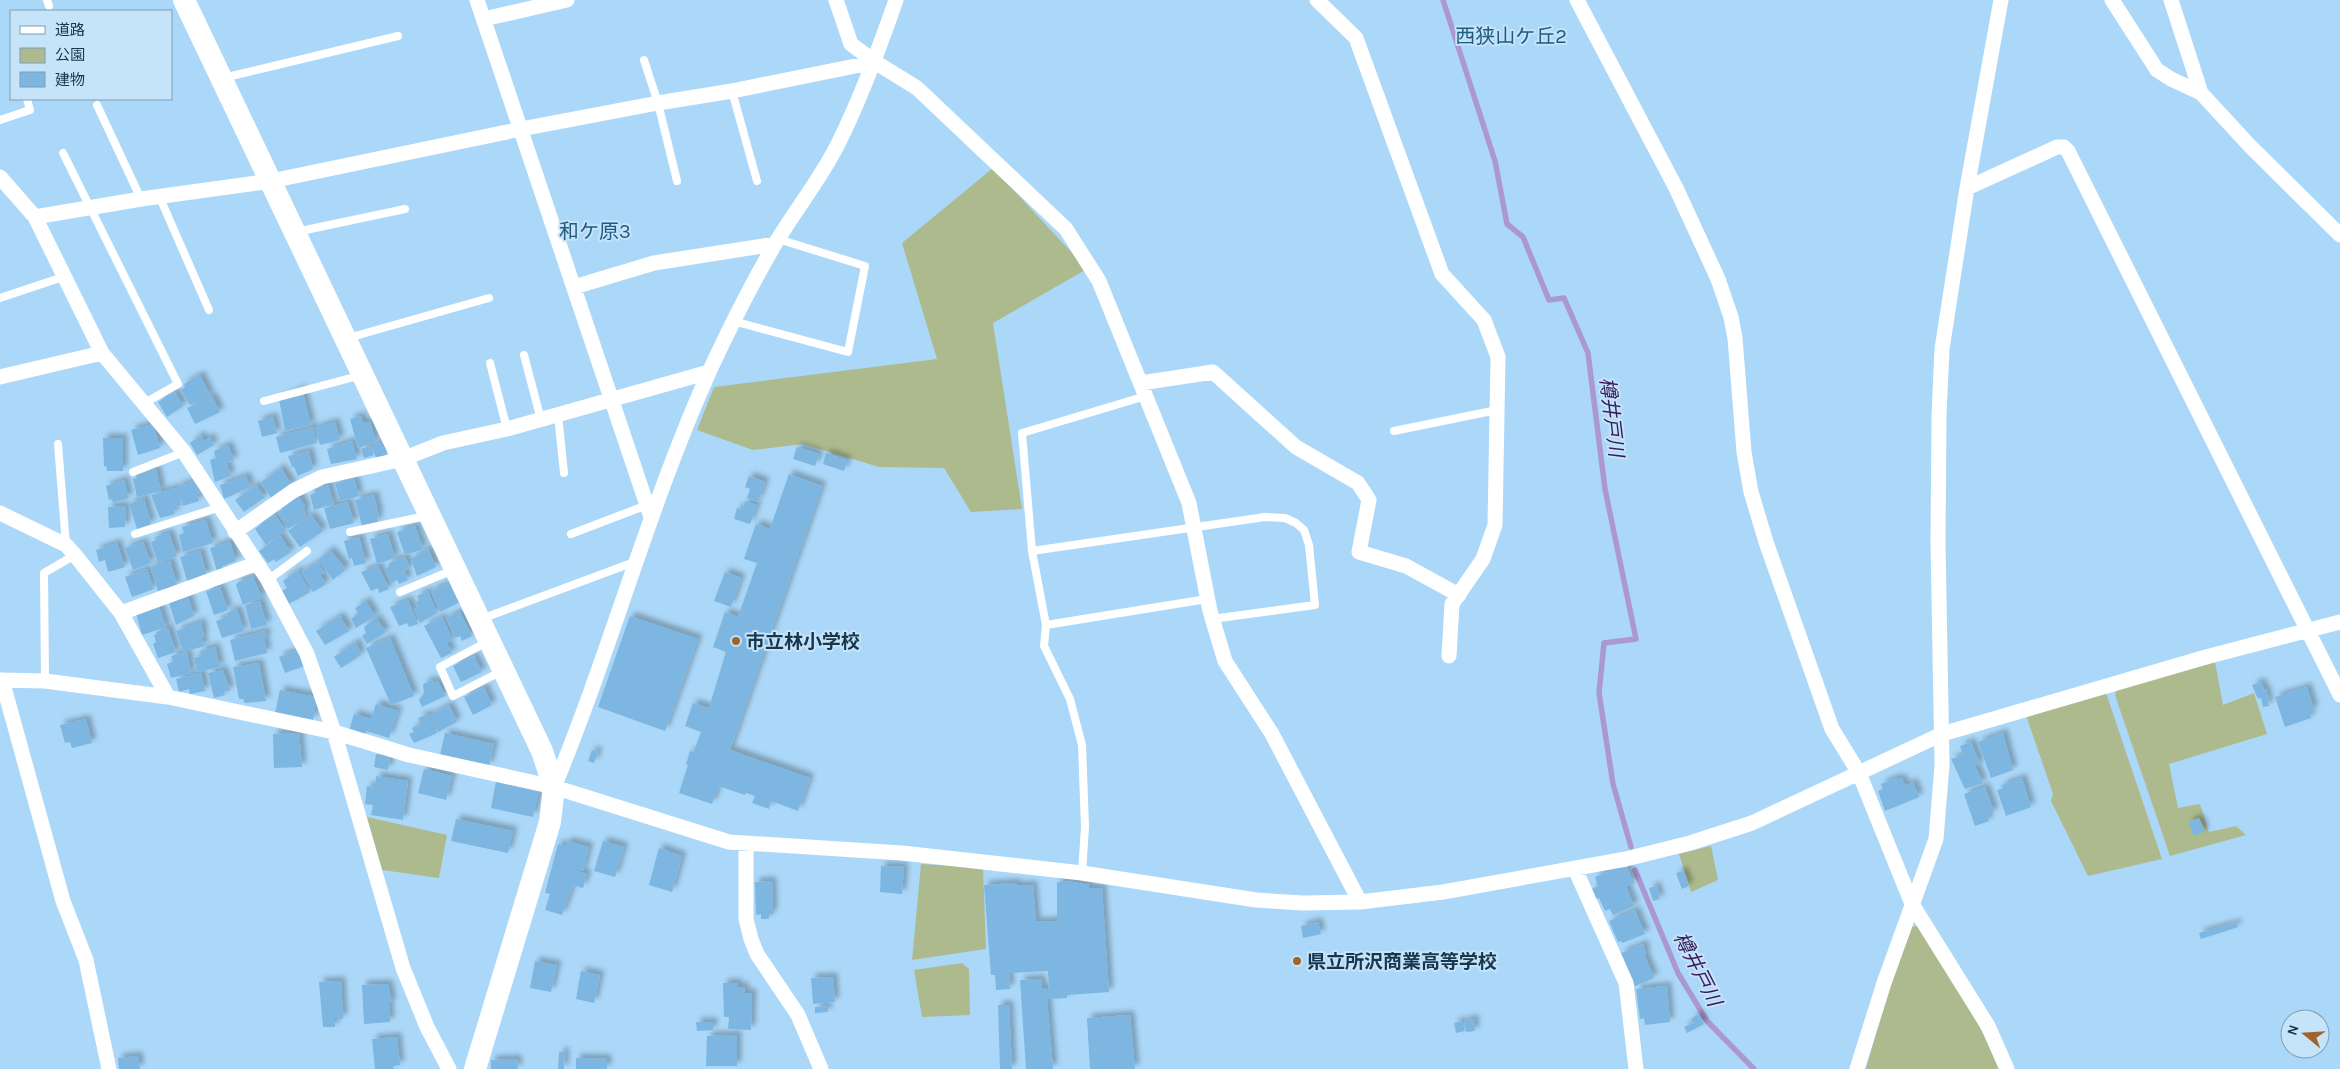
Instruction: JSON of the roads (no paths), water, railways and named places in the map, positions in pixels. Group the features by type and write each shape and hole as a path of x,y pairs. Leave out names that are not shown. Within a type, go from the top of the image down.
{"street":[{"path":"184,0 504,670 542,751 554,787"},
{"path":"477,0 649,511"},
{"path":"484,19 567,0"},
{"path":"836,0 851,44 875,62 917,88 1066,229 1099,281 1188,503 1207,598 1225,661 1272,734 1360,902"},
{"path":"475,1069 550,822 554,787 637,561 649,511 733,321 777,242 837,146 875,62 896,0"},
{"path":"1316,0 1356,38 1442,274 1484,320 1498,357 1494,525 1483,559 1452,604 1449,656"},
{"path":"1577,0 1676,188 1718,279 1731,317 1735,338 1744,452 1759,519 1832,729 1859,773 1912,904 1988,1026 2007,1069"},
{"path":"1857,1069 1884,983 1936,839 1941,799 1942,734 1938,542 1939,415 1942,349 1967,188 2001,0"},
{"path":"2112,0 2157,70 2171,80 2201,93 2250,146 2340,235"},
{"path":"2171,0 2201,93"},
{"path":"35,217 141,199 160,198 271,181 521,129 732,91 875,62"},
{"path":"1967,188 2057,147 2064,146 2068,151 2340,695"},
{"path":"0,177 35,217 102,353 184,452 221,507 255,564 268,580 307,654 334,732 403,968 427,1027 449,1069"},
{"path":"574,287 654,263 777,242"},
{"path":"0,377 102,353"},
{"path":"235,532 293,491 322,477 403,459 444,443 541,420 709,372"},
{"path":"1143,389 1213,372 1296,447 1358,483 1369,500 1359,552 1406,566 1459,595"},
{"path":"0,513 70,550 120,613 168,697"},
{"path":"120,613 255,564"},
{"path":"109,1069 86,960 63,901 1,680 44,681 168,697 334,732 409,755 554,787 729,842 902,853 1082,873 1256,900 1303,903 1360,902 1443,892 1575,868 1690,844 1752,822 1942,734 2308,629 2340,622"},
{"path":"746,844 746,920 751,939 757,954 798,1015 821,1069"},
{"path":"1575,868 1626,983 1636,1069"}],"lane":[{"path":"221,78 398,36"},
{"path":"644,60 658,103 677,181"},
{"path":"732,91 757,181"},
{"path":"0,120 30,110 27,100"},
{"path":"97,105 141,199"},
{"path":"63,153 178,384 143,404"},
{"path":"160,198 209,310"},
{"path":"294,232 405,209"},
{"path":"733,321 848,352 865,266 777,242"},
{"path":"0,298 63,277"},
{"path":"346,339 489,298"},
{"path":"524,355 541,420"},
{"path":"490,363 507,429"},
{"path":"264,401 362,375"},
{"path":"1082,873 1085,827 1082,745 1070,699 1044,646 1046,625 1032,551 1022,433 1143,389"},
{"path":"1394,431 1497,410"},
{"path":"558,415 564,473"},
{"path":"44,681 44,573 70,550 58,444"},
{"path":"133,472 184,452"},
{"path":"135,534 221,507"},
{"path":"571,534 649,511"},
{"path":"350,532 430,515"},
{"path":"1032,551 1264,517 1284,518 1296,523 1304,530 1309,545 1315,605 1212,619"},
{"path":"268,580 307,551"},
{"path":"479,619 637,561"},
{"path":"400,592 455,569"},
{"path":"1046,625 1207,598"},
{"path":"490,641 440,668 453,696 504,670"}],"waterway":[{"name":"樽井戸川","path":"1443,0 1495,161 1507,224 1523,237 1549,300 1564,298 1588,353 1605,489 1636,639 1604,643 1599,693 1613,784 1631,847"},
{"name":"樽井戸川","path":"1635,870 1678,973 1707,1021 1754,1069"}],"place":[{"name":"市立林小学校","path":"736,641"},
{"name":"県立所沢商業高等学校","path":"1297,961"}],"district":[{"name":"西狭山ケ丘2","path":"1511,36"},
{"name":"和ケ原3","path":"595,231"}]}
